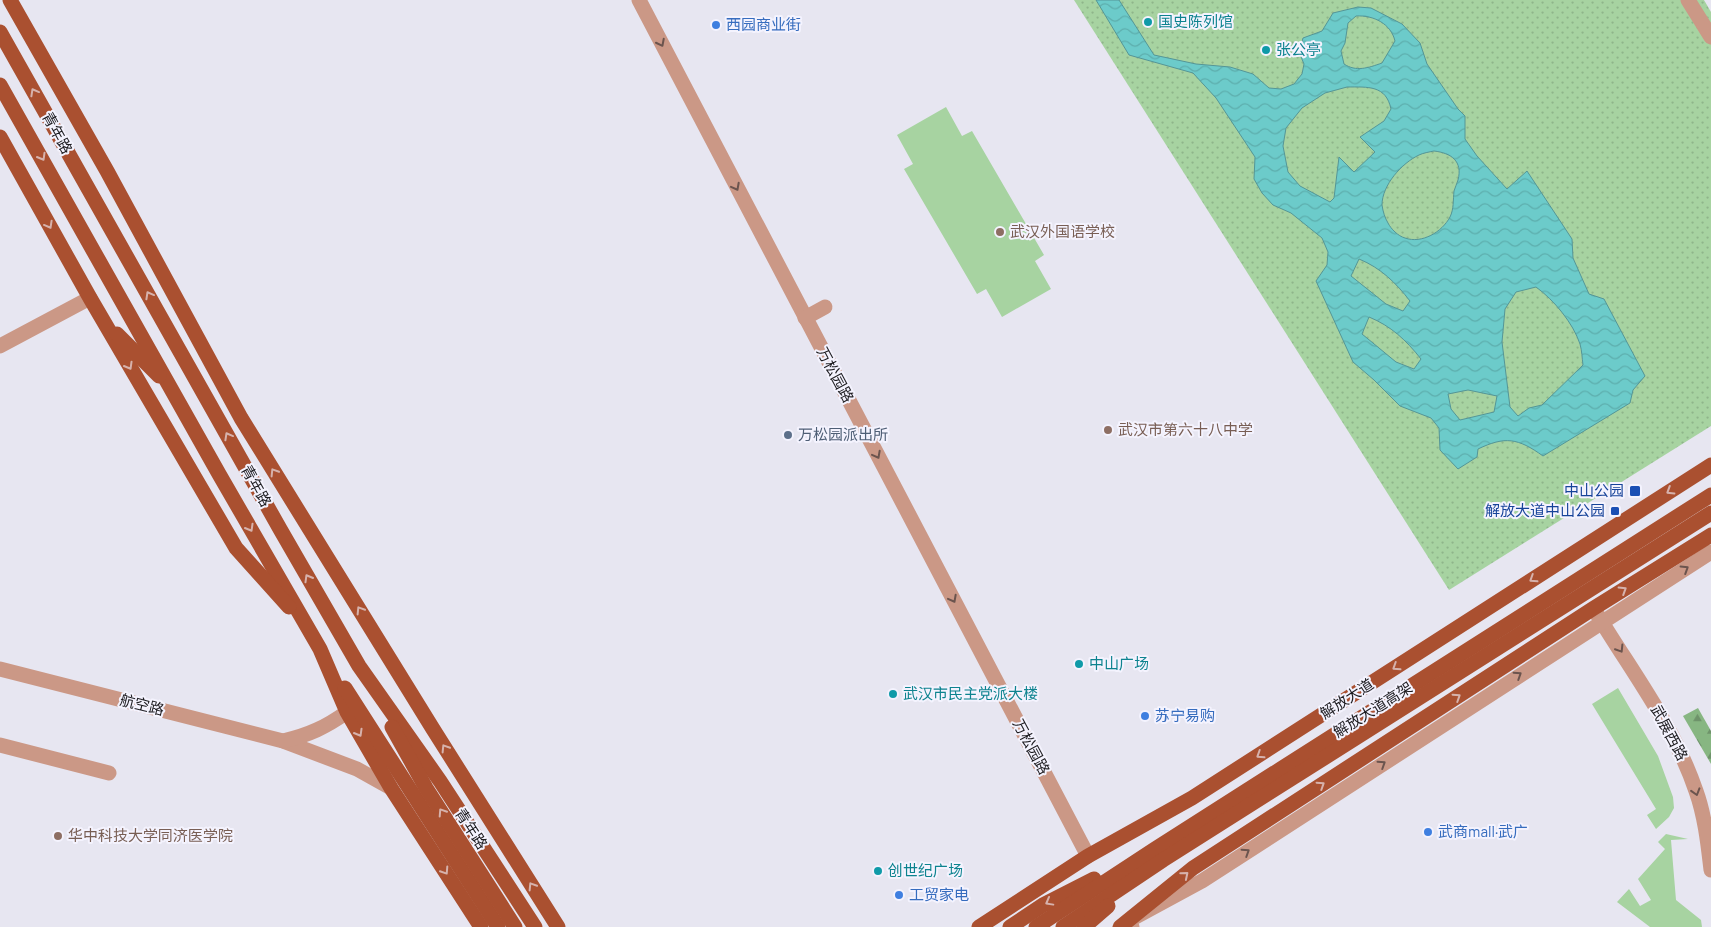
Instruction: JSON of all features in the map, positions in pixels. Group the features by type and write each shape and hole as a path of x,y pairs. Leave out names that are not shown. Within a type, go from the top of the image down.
{"main road":[{"path":"10,0 107,172 233,403 558,927"},
{"name":"青年路","path":"0,32 359,666 440,781 534,927"},
{"name":"青年路","path":"0,85 320,649 347,712 391,788 482,927"},
{"path":"0,137 103,321 236,548 309,630"},
{"path":"103,321 171,388"},
{"path":"233,403 270,511"},
{"name":"解放大道","path":"979,927 1088,856 1192,798 1711,465"},
{"name":"解放大道高架","path":"1063,927 1159,854 1711,496"},
{"name":"解放大道高架","path":"1036,927 1159,854 1711,513"},
{"path":"1127,925 1193,868 1598,615 1711,534"},
{"path":"320,649 516,927"},
{"path":"359,666 419,791 498,927"},
{"path":"1010,927 1060,896 1159,854"},
{"path":"1084,927 1159,854"}],"street":[{"name":"万松园路","path":"639,0 1088,856"},
{"path":"1688,0 1711,37"},
{"path":"0,346 90,298"},
{"path":"805,318 825,307"},
{"path":"1598,615 1711,552"},
{"name":"武展西路","path":"1598,615 1664,721 1688,768 1697,793 1711,870"},
{"name":"航空路","path":"0,669 283,741 357,768 391,788"},
{"name":"航空路","path":"283,741 320,730 347,712"},
{"path":"0,745 109,773"}],"green space":[{"name":"中山公园","path":"1074,0 1704,0 1711,12 1711,426 1449,590"},
{"path":"946,107 962,136 972,131 1044,255 1035,261 1051,289 1002,317 986,289 977,294 904,169 913,164 897,135"},
{"path":"1618,688 1658,756 1673,797 1674,808 1669,817 1656,829 1647,815 1656,809 1592,704"},
{"path":"1698,708 1711,731 1711,764 1683,716"},
{"path":"1666,834 1688,839 1671,840 1676,900 1701,920 1702,927 1650,927 1617,902 1629,889 1640,906 1651,900 1638,879 1665,849 1658,842"}],"water":[{"path":"1096,0 1119,0 1154,55 1196,64 1230,67 1253,74 1269,88 1281,89 1294,84 1302,74 1304,64 1299,52 1303,38 1322,31 1333,13 1358,7 1371,8 1402,24 1420,43 1427,64 1458,109 1465,116 1465,139 1477,156 1507,189 1527,171 1572,239 1573,258 1589,294 1604,299 1645,376 1633,390 1630,403 1543,456 1519,442 1496,442 1478,449 1477,457 1458,469 1440,450 1439,428 1431,418 1400,406 1353,362 1316,281 1327,265 1328,252 1322,238 1291,213 1273,205 1262,193 1254,179 1255,157 1216,98 1193,73 1129,55","holes":["1356,16 1363,16 1375,19 1386,25 1395,41 1382,63 1358,69 1344,64 1341,51 1345,43 1348,23","1347,87 1375,89 1385,95 1389,101 1391,109 1384,121 1360,137 1375,152 1354,172 1339,157 1334,198 1330,202 1300,186 1288,172 1283,146 1286,128 1302,108 1325,93","1434,151 1446,154 1457,163 1459,173 1450,217 1437,232 1425,238 1411,239 1400,236 1391,228 1384,215 1382,205 1389,182 1406,163 1421,154","1359,259 1388,277 1410,301 1403,311 1386,304 1351,276","1536,287 1556,305 1568,320 1577,336 1582,352 1583,365 1542,405 1529,408 1518,416 1510,407 1502,342 1505,309 1516,292","1369,317 1398,334 1421,359 1414,369 1396,362 1362,334","1468,390 1497,396 1494,412 1460,420 1451,409 1448,394"]}],"place":[{"name":"国史陈列馆","path":"1148,22"},
{"name":"西园商业街","path":"716,25"},
{"name":"张公亭","path":"1266,50"},
{"name":"武汉外国语学校","path":"1000,232"},
{"name":"武汉市第六十八中学","path":"1108,430"},
{"name":"万松园派出所","path":"788,435"},
{"name":"中山公园","path":"1635,491"},
{"name":"解放大道中山公园","path":"1615,511"},
{"name":"中山广场","path":"1079,664"},
{"name":"武汉市民主党派大楼","path":"893,694"},
{"name":"苏宁易购","path":"1145,716"},
{"name":"武商mall·武广","path":"1428,832"},
{"name":"华中科技大学同济医学院","path":"58,836"},
{"name":"创世纪广场","path":"878,871"},
{"name":"工贸家电","path":"899,895"}]}
